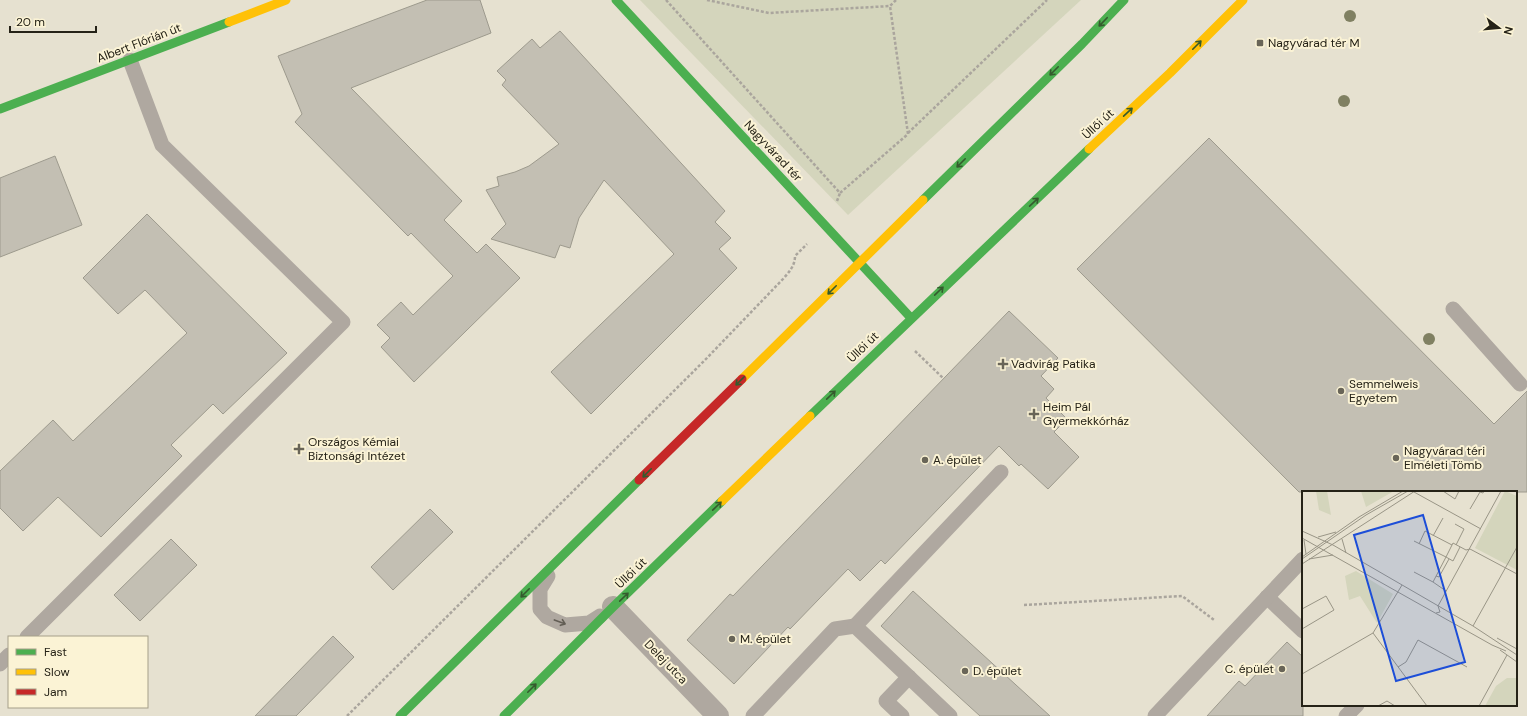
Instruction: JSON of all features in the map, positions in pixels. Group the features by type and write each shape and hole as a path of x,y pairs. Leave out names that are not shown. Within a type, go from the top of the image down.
{"main road":[{"name":"Albert Flórián út","path":"0,109 286,0"},
{"name":"Nagyvárad tér","path":"616,0 911,318"},
{"path":"400,716 860,263 1124,0"},
{"name":"Üllői út","path":"504,716 613,607 911,318 1170,73 1243,0"}],"street":[{"name":"Delej utca","path":"613,607 718,716"}],"lane":[{"path":"28,636 343,322 162,145 130,60"},
{"path":"1453,309 1520,384"},
{"path":"753,716 835,629 855,626 1001,472"},
{"path":"560,559 540,589 540,609 547,617 564,624 588,623 613,607"},
{"path":"1155,716 1302,560"},
{"path":"1267,597 1302,630"},
{"path":"855,626 950,716"},
{"path":"0,664 8,656"},
{"path":"902,716 886,701 909,676"},
{"path":"1346,716 1356,706"}],"path":[{"path":"666,0 840,193 908,134 1047,0"},
{"path":"707,0 769,13 890,6 896,0"},
{"path":"890,6 908,134"},
{"path":"347,716 705,360 786,275 794,263 795,256"},
{"path":"911,346 943,378"},
{"path":"1024,605 1182,596 1232,634"}],"green space":[{"path":"640,0 1081,0 848,215"}],"building":[{"path":"427,0 480,0 491,33 351,88 462,201 444,220 477,253 486,244 520,278 414,382 381,347 390,338 377,325 401,302 413,315 453,276 411,233 408,236 295,122 302,114 278,56"},
{"path":"560,31 725,211 715,222 731,238 719,249 737,268 591,414 551,372 674,254 604,180 579,218 570,248 560,245 555,258 491,239 506,224 486,190 499,186 497,177 529,166 559,144 502,85 506,80 497,71 532,39 540,48"},
{"name":"Nagyvárad téri Elméleti Tömb","path":"1209,138 1494,424 1527,391 1527,492 1299,492 1077,269"},
{"path":"55,156 82,225 0,257 0,178"},
{"path":"147,214 287,353 223,414 213,404 171,445 182,456 101,537 58,497 23,531 0,508 0,471 53,420 73,441 187,333 145,290 118,314 83,278"},
{"name":"A. épület","path":"1009,311 1058,358 1041,376 1054,389 1046,398 1067,419 1054,432 1079,457 1048,489 1021,464 1019,466 999,446 885,564 881,560 860,581 848,569 790,629 788,627 734,684 687,640 730,594 733,596"},
{"path":"430,509 453,532 393,590 371,567"},
{"path":"171,539 197,565 140,621 114,595"},
{"name":"D. épület","path":"913,591 1050,716 980,716 881,626"},
{"path":"333,636 354,657 296,716 255,716"},
{"name":"C. épület","path":"1287,642 1302,656 1303,716 1207,716 1239,681 1245,686"}],"traffic: fast":[{"path":"616,0 911,318"},
{"path":"923,200 1082,44 1124,0"},
{"path":"0,109 229,22"},
{"path":"810,416 1089,149"},
{"path":"400,716 639,480"},
{"path":"504,716 722,501"}],"traffic: slow":[{"path":"229,22 286,0"},
{"path":"1089,149 1170,73 1243,0"},
{"path":"742,379 923,200"},
{"path":"722,501 810,416"}],"traffic: jam":[{"path":"639,480 742,379"}],"place":[{"name":"Nagyvárad tér M","path":"1260,43"},
{"name":"Vadvirág Patika","path":"1003,364"},
{"name":"Semmelweis Egyetem","path":"1341,391"},
{"name":"Heim Pál Gyermekkórház","path":"1034,414"},
{"name":"Országos Kémiai Biztonsági Intézet","path":"299,449"},
{"name":"Nagyvárad téri Elméleti Tömb","path":"1396,458"},
{"name":"A. épület","path":"925,460"},
{"name":"M. épület","path":"732,639"},
{"name":"C. épület","path":"1282,669"},
{"name":"D. épület","path":"965,671"}]}
